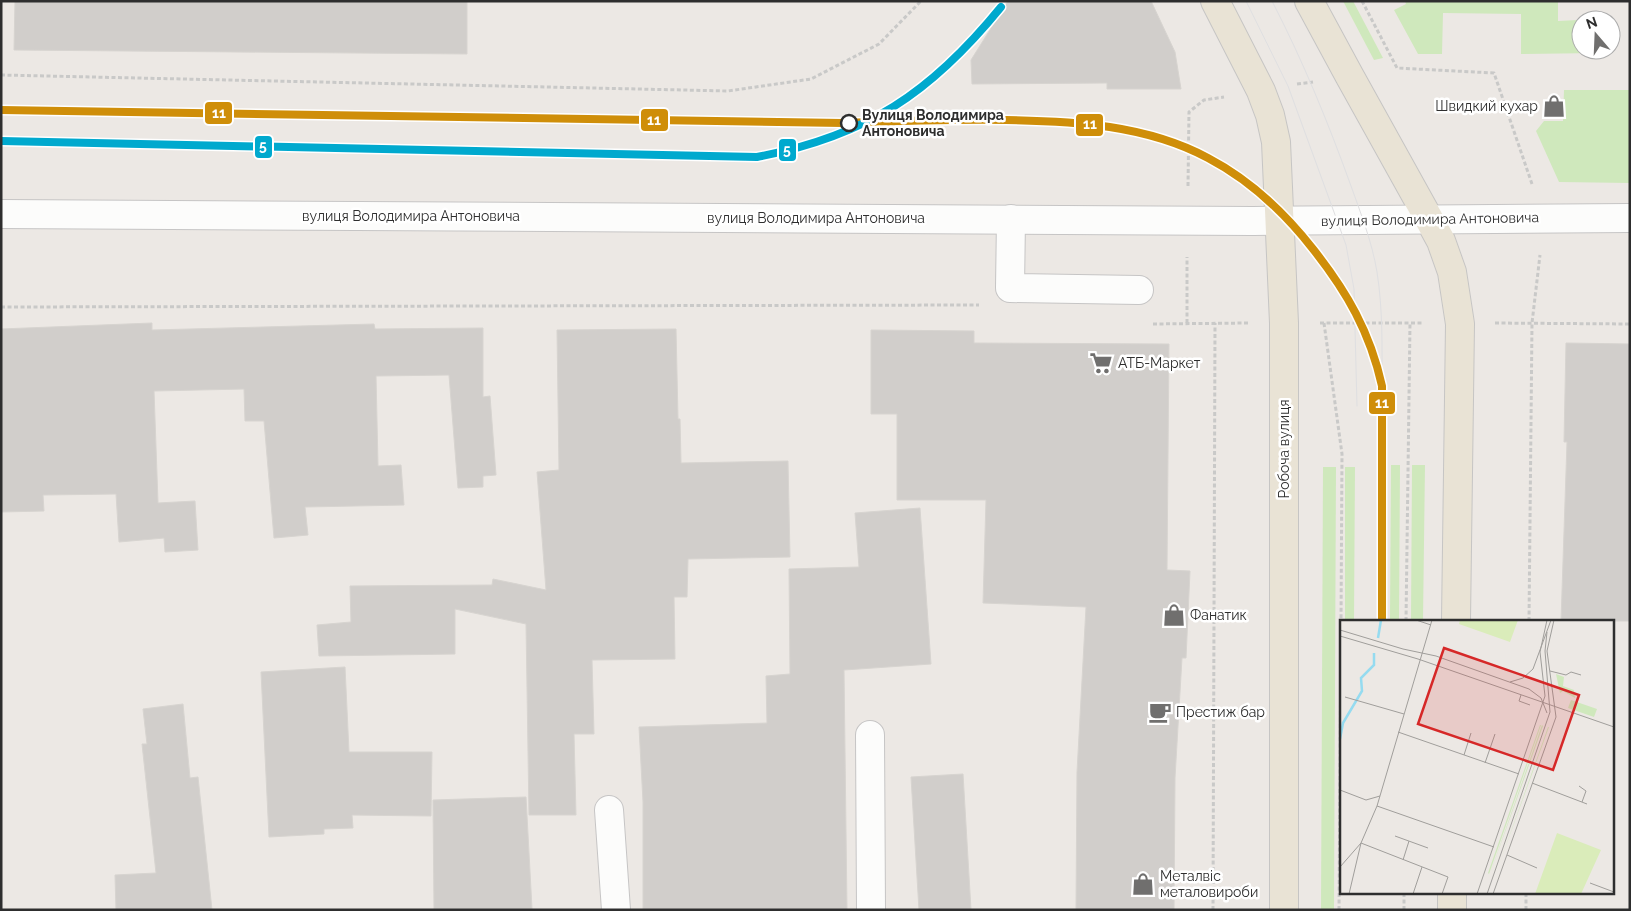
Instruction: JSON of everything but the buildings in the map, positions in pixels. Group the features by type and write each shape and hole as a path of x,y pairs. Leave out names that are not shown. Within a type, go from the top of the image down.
{"main road":[{"name":"Робоча вулиця","path":"1215,1 1249,66 1270,115 1276,142 1284,323 1284,910"},
{"path":"1309,1 1429,219 1452,272 1460,324 1456,620"},
{"path":"1452,894 1452,910"}],"street":[{"name":"вулиця Володимира Антоновича","path":"1,214 1280,221 1630,218"},
{"path":"1011,219 1010,288 1139,290"},
{"path":"870,735 871,910"},
{"path":"610,810 616,910"}],"path":[{"path":"1,75 728,91 811,79 879,44 921,1"},
{"path":"1362,1 1398,68 1494,73 1544,218 1532,323 1529,620"},
{"path":"1,307 988,305"},
{"path":"1213,910 1215,323"},
{"path":"1406,620 1410,323"},
{"path":"1148,324 1630,324"},
{"path":"1324,324 1342,454 1341,620"},
{"path":"1339,910 1340,772"},
{"path":"1404,894 1404,910"},
{"path":"1526,894 1526,910"}],"green space":[{"path":"1343,1 1353,1 1383,58 1374,60"},
{"path":"1405,1 1558,1 1558,21 1571,20 1571,53 1521,54 1521,14 1443,13 1442,54 1418,54 1394,10 1406,4"},
{"path":"1564,90 1630,90 1630,183 1559,182 1536,131 1544,121 1563,121"},
{"path":"1391,465 1400,465 1399,620 1390,620"},
{"path":"1412,465 1425,465 1423,620 1411,620"},
{"path":"1323,467 1336,467 1334,910 1321,910"},
{"path":"1345,467 1355,467 1354,620 1345,620"}],"tram line":[{"path":"1246,1 1288,86 1346,245 1354,289 1357,406"},
{"path":"1272,1 1305,69 1324,115 1369,239 1377,272 1380,300 1382,386"}],"transit line":[{"name":"5","path":"1,141 757,157 832,137 864,123 894,106 922,87 949,64 1001,7"},
{"name":"11","path":"1,110 843,123 944,120 1032,121 1110,127 1160,138 1185,147 1238,176 1290,222 1325,265 1347,297 1364,330 1382,386 1382,620"}],"place":[{"name":"Швидкий кухар","path":"1554,106"},
{"name":"Вулиця Володимира Антоновича","path":"849,123"},
{"name":"АТБ-Маркет","path":"1101,363"},
{"name":"Фанатик","path":"1174,615"},
{"name":"Престиж бар","path":"1160,712"},
{"name":"Металвіс металовироби","path":"1143,884"}]}
